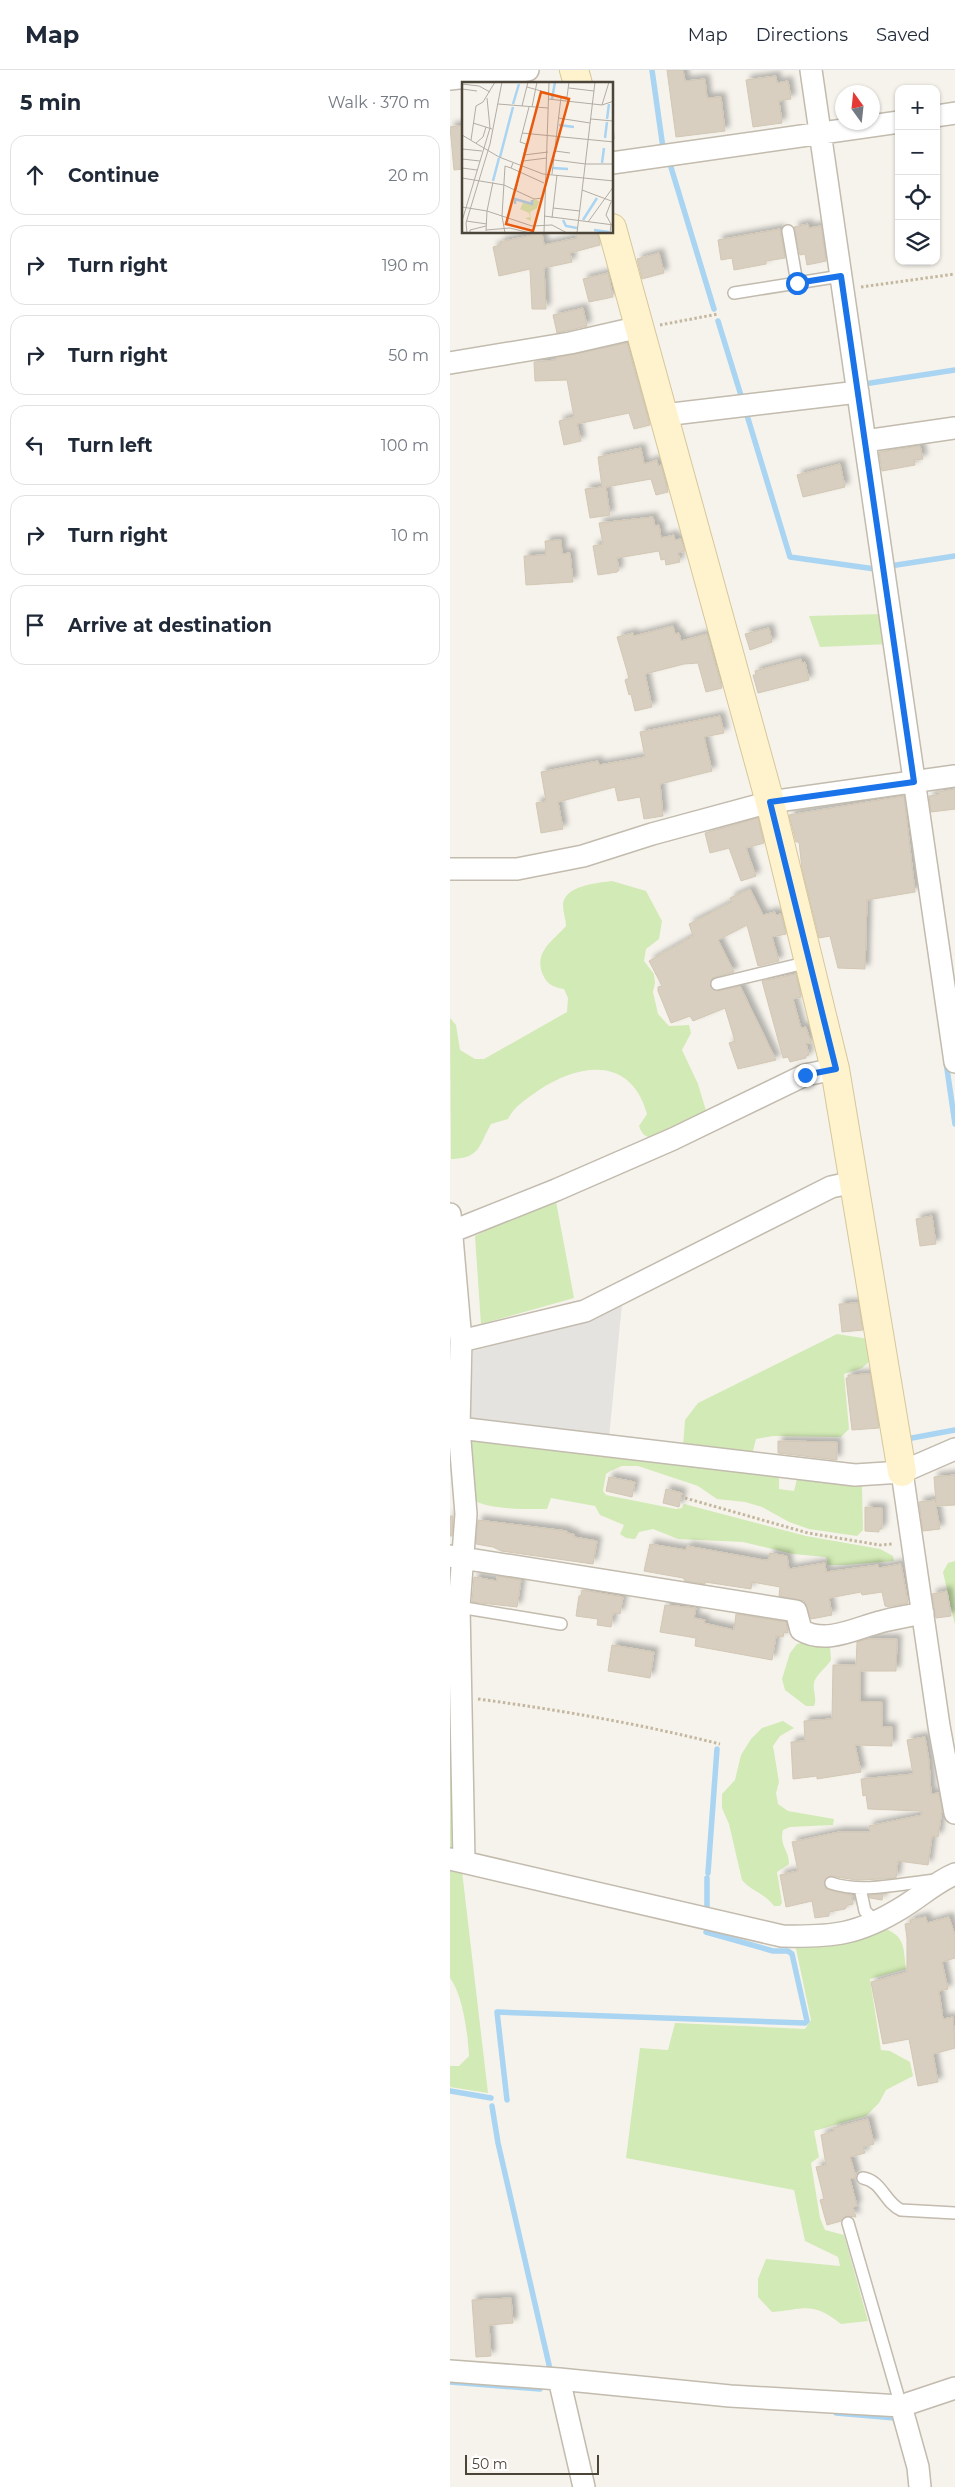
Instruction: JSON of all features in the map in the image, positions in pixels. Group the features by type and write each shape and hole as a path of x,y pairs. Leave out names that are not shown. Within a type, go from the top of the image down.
{"street":[{"path":"450,79 528,70"},
{"path":"811,70 914,782 952,1023 955,1062"},
{"path":"940,116 955,114"},
{"path":"614,163 895,123"},
{"path":"614,234 770,802 836,1069 902,1472 923,1613 947,1725 955,1813"},
{"path":"450,364 570,343 640,328"},
{"path":"664,414 858,392"},
{"path":"865,441 955,428"},
{"path":"450,869 516,869 583,856 652,834 770,802 955,776"},
{"path":"836,1069 805,1075 664,1143 556,1190 452,1223 461,1341 455,1428 466,1514 456,1558 463,1696 457,1860 782,1936 823,1937 853,1932 902,1908 948,1877"},
{"path":"461,1341 585,1311 831,1187 854,1182"},
{"path":"455,1428 855,1475 902,1472 955,1450"},
{"path":"456,1558 796,1612 801,1630 808,1635 842,1635 879,1622 923,1613"},
{"path":"450,2371 559,2379 730,2396 900,2406 955,2388"},
{"path":"559,2379 584,2487"},
{"path":"900,2406 918,2467 920,2487"}],"lane":[{"path":"788,231 797,283"},
{"path":"734,293 797,283 842,283"},
{"path":"717,984 809,962"},
{"path":"459,1608 561,1624"},
{"path":"831,1883 844,1887 860,1888 948,1877"},
{"path":"860,1888 865,1911 874,1921"},
{"path":"863,2178 871,2179 894,2207 901,2210 955,2213"},
{"path":"848,2223 900,2406"}],"path":[{"path":"842,283 955,274"},
{"path":"640,328 718,314"},
{"path":"685,1498 808,1533 880,1545 912,1543"},
{"path":"463,1696 570,1712 663,1730 720,1744"}],"green space":[{"path":"884,614 889,644 820,647 809,616"},
{"path":"612,881 646,891 662,921 659,939 646,949 644,961 654,974 653,992 658,1014 669,1026 689,1025 691,1033 682,1050 698,1084 707,1114 662,1136 647,1136 639,1126 647,1114 639,1095 629,1082 617,1074 602,1070 587,1070 571,1074 539,1090 518,1106 508,1119 491,1124 481,1144 473,1153 461,1158 451,1159 450,1018 456,1025 460,1050 475,1059 484,1059 567,1012 568,998 564,989 551,985 543,975 541,967 542,953 566,926 563,906 569,894 582,886"},
{"path":"555,1196 574,1298 481,1324 475,1236"},
{"path":"837,1334 869,1339 871,1360 862,1368 844,1374 849,1429 841,1437 773,1436 756,1439 753,1451 747,1455 683,1447 685,1420 698,1403"},
{"path":"472,1439 779,1473 779,1489 794,1491 798,1475 858,1481 862,1487 863,1530 857,1536 809,1529 789,1522 762,1507 745,1502 717,1499 698,1486 638,1466 622,1466 610,1471 606,1474 603,1491 606,1495 676,1509 682,1508 684,1504 806,1536 880,1549 893,1556 894,1561 828,1565 826,1557 793,1554 743,1542 678,1539 653,1529 639,1532 635,1539 626,1538 620,1534 624,1525 600,1515 595,1506 551,1498 547,1509 489,1506 472,1500 466,1441"},
{"path":"955,1561 955,1625 943,1572 948,1563"},
{"path":"808,1641 830,1646 831,1660 818,1675 814,1683 814,1706 806,1706 785,1690 782,1679 790,1653 797,1644"},
{"path":"450,1655 459,1848 450,1852"},
{"path":"783,1721 794,1728 780,1736 773,1746 779,1782 776,1793 778,1804 788,1811 834,1819 833,1825 790,1827 783,1830 782,1840 788,1855 789,1864 777,1872 782,1903 780,1906 774,1906 767,1898 742,1880 729,1824 722,1808 722,1794 735,1780 741,1755 751,1739 762,1728"},
{"path":"450,1869 462,1871 488,2093 450,2087 450,2066 459,2066 469,2056 466,2027 461,2005 455,1985 450,1978"},
{"path":"881,1927 895,1934 902,1943 906,1969 870,1979 881,2050 890,2051 910,2062 913,2076 886,2090 879,2103 866,2116 814,2131 819,2157 811,2163 820,2218 825,2230 844,2235 868,2321 841,2324 823,2312 808,2308 772,2312 758,2297 758,2279 766,2259 840,2266 838,2257 805,2241 794,2190 626,2158 640,2048 668,2050 675,2023 805,2029 811,2020 795,1944"}],"shaded area":[{"path":"622,1304 609,1438 470,1421 473,1351 584,1321"}],"building":[{"path":"667,70 683,70 685,81 705,79 707,98 721,97 725,131 676,137"},
{"path":"776,76 777,83 788,81 791,99 779,101 782,123 753,127 746,80"},
{"path":"462,125 462,169 454,170 450,127"},
{"path":"808,224 809,228 821,226 826,261 807,265 805,254 800,255 794,227"},
{"path":"780,229 785,258 734,270 732,258 721,260 718,240"},
{"path":"537,234 542,234 544,245 577,238 576,234 597,234 600,245 570,253 572,262 544,268 546,309 532,309 530,269 499,276 493,247 501,245 500,242"},
{"path":"659,253 664,273 642,279 637,259"},
{"path":"608,273 613,297 589,302 583,279"},
{"path":"583,308 587,326 557,333 553,315"},
{"path":"627,343 650,425 634,429 629,413 577,424 581,441 564,445 559,421 574,417 567,380 535,381 534,362 556,360 556,358"},
{"path":"920,446 923,459 914,460 915,465 882,471 879,452"},
{"path":"641,448 644,464 657,460 658,466 661,465 668,492 656,495 651,479 606,487 610,515 590,518 585,489 602,487 598,457"},
{"path":"840,464 845,487 803,497 797,475"},
{"path":"653,517 655,526 659,525 661,538 674,535 675,540 681,539 685,551 678,553 680,562 666,565 665,559 661,560 659,551 617,558 619,570 617,572 598,575 593,546 603,544 599,523"},
{"path":"561,540 562,554 570,553 573,582 526,585 524,556 546,555 545,541"},
{"path":"673,626 675,634 679,633 681,641 707,634 722,688 706,692 698,663 684,664 645,674 652,707 635,711 625,680 629,678 617,637 633,633 634,636"},
{"path":"769,628 772,642 750,650 745,634"},
{"path":"801,659 802,663 805,662 809,680 758,693 753,675 756,675 755,671"},
{"path":"720,716 724,733 704,737 712,771 660,784 663,816 644,819 640,797 618,801 615,787 558,802 563,829 541,833 536,803 546,801 541,772 598,761 599,765 645,757 640,732"},
{"path":"955,789 955,809 931,812 929,796 939,795 938,792"},
{"path":"904,796 915,892 867,900 865,969 838,968 830,936 819,938 802,869 799,842 796,842 789,815"},
{"path":"758,818 764,843 746,848 756,876 741,881 729,848 710,853 705,833"},
{"path":"750,889 763,915 775,912 776,915 781,914 786,934 772,937 779,961 758,966 747,925 718,940 734,972 712,978 710,986 718,991 740,986 776,1060 738,1069 729,1043 735,1041 725,1008 693,1021 690,1016 671,1023 658,991 658,987 662,986 649,961 693,936 689,924 732,902 730,898"},
{"path":"796,974 801,997 793,999 801,1028 806,1027 811,1043 806,1043 809,1055 806,1058 790,1062 788,1057 783,1058 762,981"},
{"path":"932,1216 936,1244 920,1246 916,1219"},
{"path":"858,1303 863,1330 842,1332 839,1304"},
{"path":"870,1374 879,1428 852,1430 846,1378 848,1378 848,1375"},
{"path":"778,1441 837,1442 837,1460 778,1453"},
{"path":"955,1475 955,1505 936,1506 940,1529 923,1531 919,1502 935,1500 936,1503 934,1477"},
{"path":"609,1477 635,1482 632,1497 606,1491"},
{"path":"666,1489 682,1493 679,1507 663,1503"},
{"path":"865,1507 882,1508 882,1529 879,1529 879,1532 865,1531"},
{"path":"450,1516 453,1516 452,1536 450,1536"},
{"path":"478,1520 567,1531 566,1533 574,1534 574,1537 597,1541 593,1564 501,1551 493,1547 476,1544"},
{"path":"650,1544 686,1550 687,1546 764,1560 769,1560 770,1553 787,1556 789,1569 825,1563 826,1572 878,1565 879,1568 901,1564 908,1603 888,1607 885,1606 882,1592 862,1595 861,1592 829,1598 832,1615 811,1619 804,1601 779,1596 780,1587 752,1582 751,1589 705,1582 705,1584 644,1571"},
{"path":"497,1576 521,1580 517,1607 472,1602 474,1577 497,1581"},
{"path":"582,1590 623,1597 620,1614 613,1613 611,1627 597,1625 598,1619 576,1616 579,1596 581,1596"},
{"path":"947,1591 951,1616 936,1618 932,1594"},
{"path":"665,1605 696,1608 694,1618 705,1620 704,1623 734,1630 736,1614 786,1622 788,1633 784,1632 783,1637 776,1636 772,1660 695,1646 696,1638 660,1632"},
{"path":"868,1639 897,1639 896,1671 860,1671 860,1702 882,1702 882,1727 892,1727 892,1746 855,1745 861,1772 817,1779 817,1776 793,1779 791,1742 805,1741 804,1721 832,1719 833,1665 856,1665 857,1642"},
{"path":"612,1645 654,1652 650,1678 608,1671"},
{"path":"925,1737 931,1794 939,1793 942,1810 938,1837 932,1836 928,1865 898,1861 896,1878 857,1880 829,1876 824,1882 826,1889 854,1896 852,1896 853,1904 848,1905 845,1909 829,1912 829,1916 815,1918 812,1901 786,1907 780,1875 798,1871 792,1842 839,1832 870,1832 869,1826 922,1815 922,1811 868,1809 866,1795 863,1796 861,1779 913,1774 907,1740"},
{"path":"883,1894 882,1900 870,1898 869,1895"},
{"path":"926,1917 927,1923 949,1917 955,1935 955,1958 942,1962 948,1989 939,1991 943,2019 953,2017 955,2048 933,2054 938,2082 918,2086 909,2039 883,2044 871,1982 907,1972 905,1924 911,1923 910,1920"},
{"path":"868,2119 874,2144 863,2147 865,2153 850,2157 856,2177 850,2179 857,2206 853,2207 856,2217 846,2216 841,2221 827,2225 820,2200 824,2199 816,2167 826,2165 821,2135 834,2131 833,2128"},
{"path":"511,2298 513,2323 489,2325 491,2356 476,2357 472,2300"}],"waterway":[{"path":"652,70 663,148"},
{"path":"670,164 714,309"},
{"path":"718,321 743,402"},
{"path":"864,384 955,370"},
{"path":"746,412 790,557 875,569"},
{"path":"890,566 955,556"},
{"path":"946,1062 955,1124"},
{"path":"912,1438 955,1430"},
{"path":"708,1873 717,1749"},
{"path":"707,1878 707,1908"},
{"path":"507,2100 497,2012 805,2023 807,2021 792,1954 788,1951 773,1951 706,1932"},
{"path":"450,2091 491,2098"},
{"path":"492,2106 498,2143 550,2369"},
{"path":"450,2382 540,2389"},
{"path":"836,2413 895,2418 896,2422"}],"route":[{"path":"797,283 841,276 914,782 770,802 836,1069 805,1075"}]}
